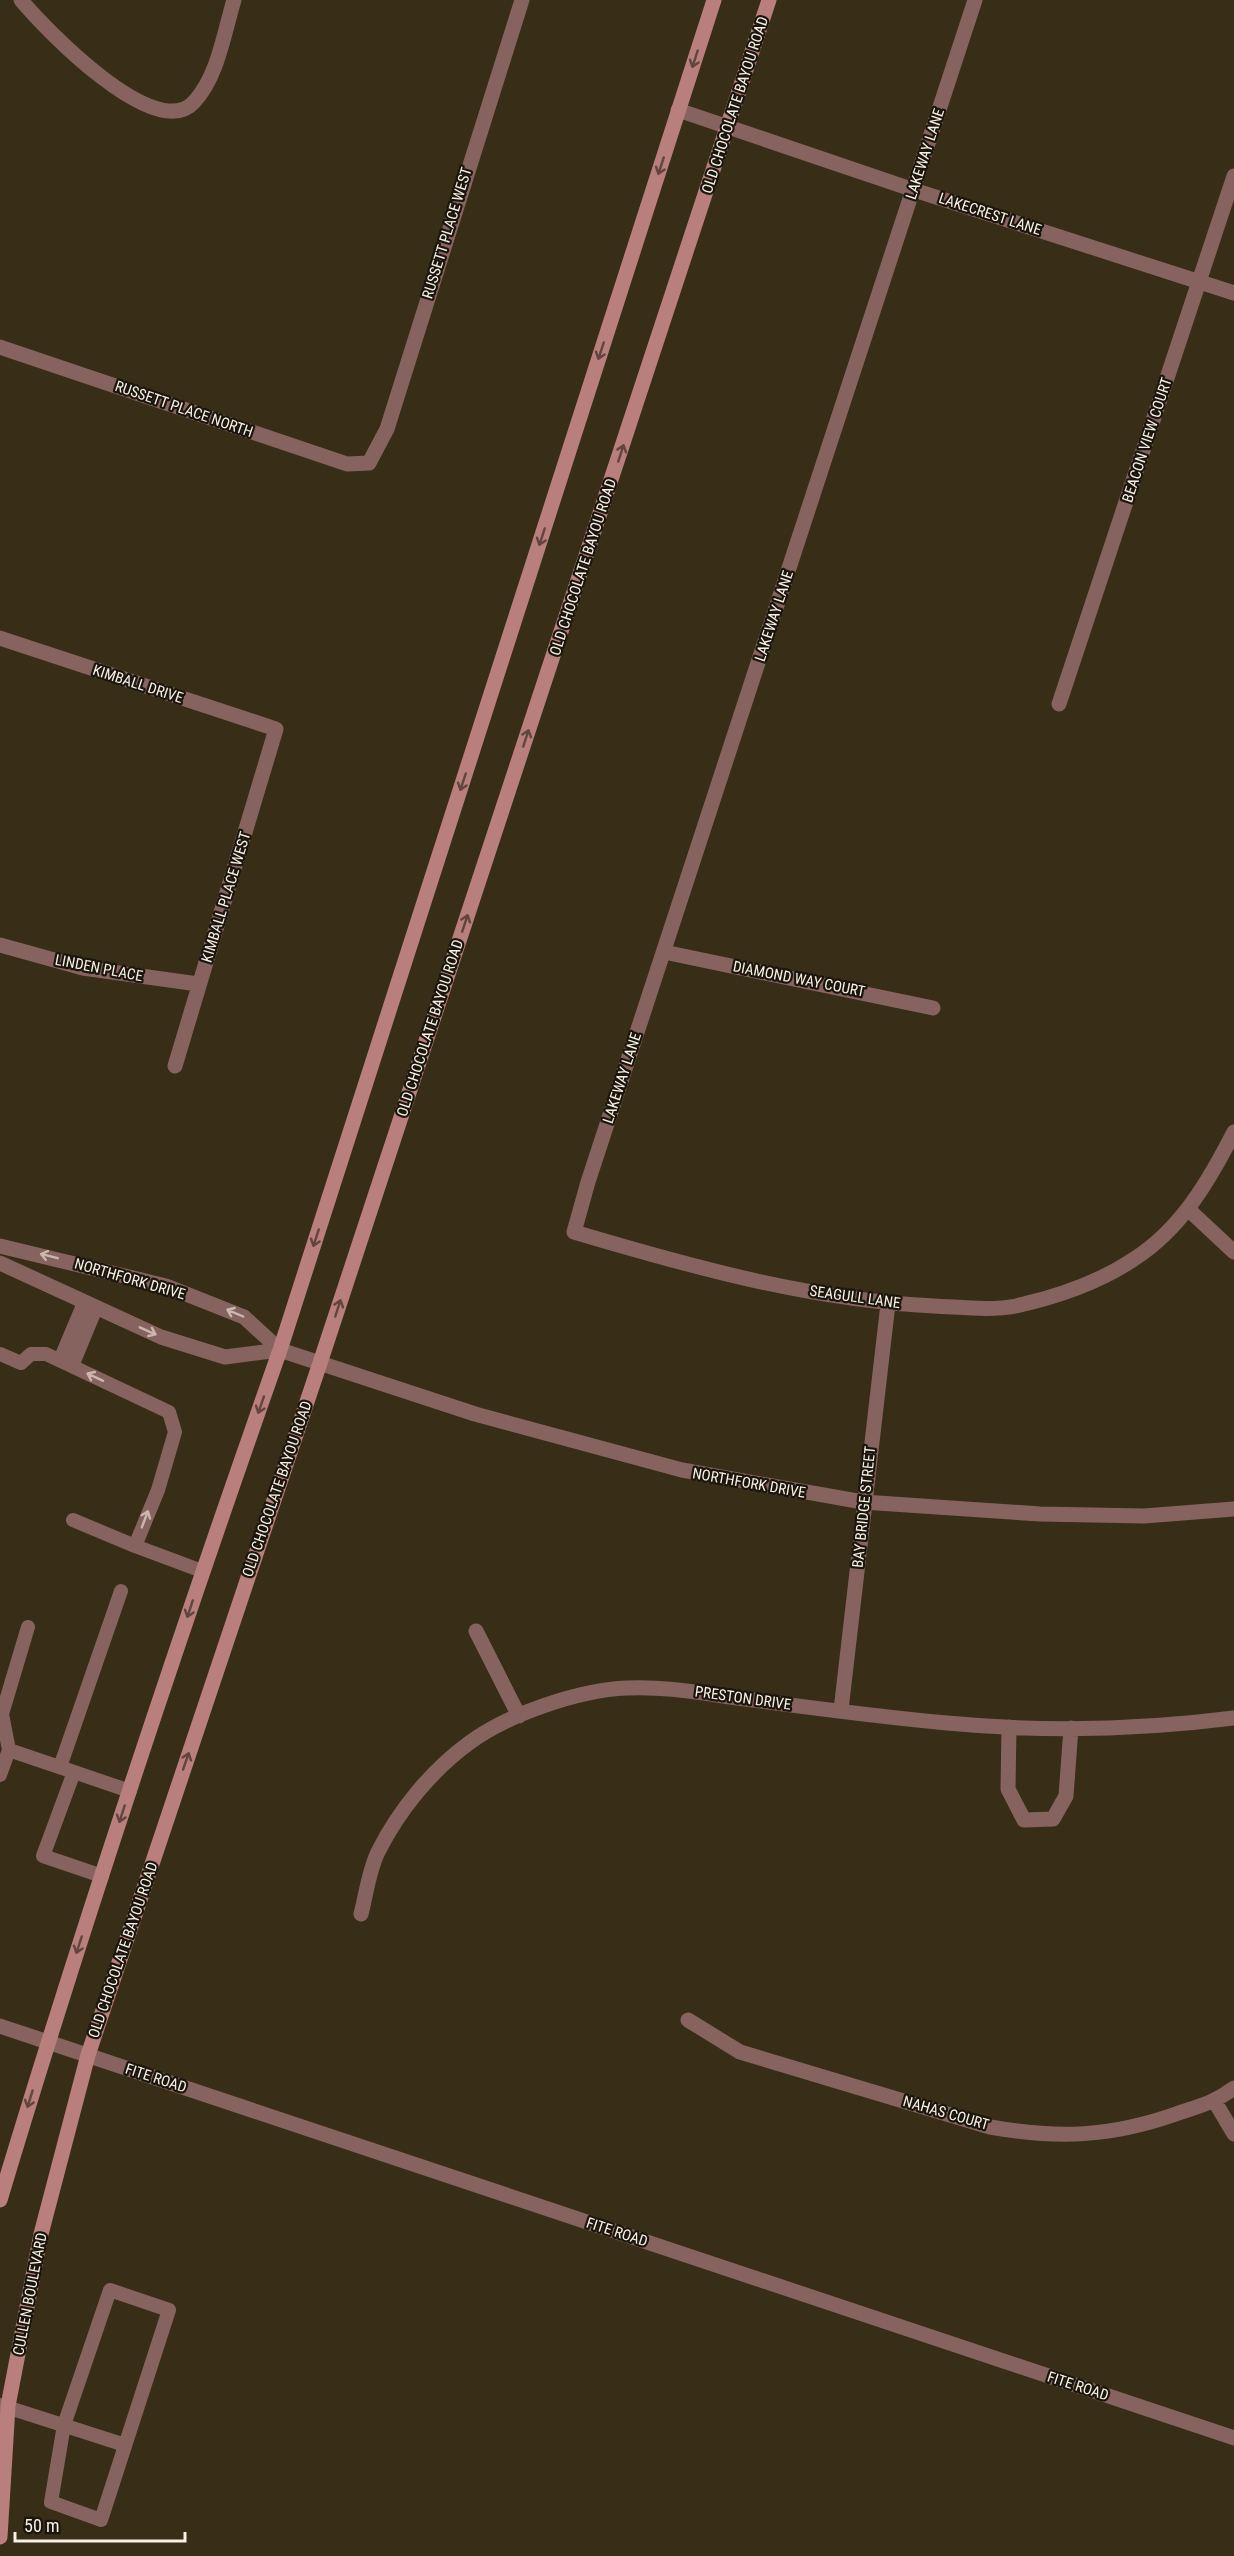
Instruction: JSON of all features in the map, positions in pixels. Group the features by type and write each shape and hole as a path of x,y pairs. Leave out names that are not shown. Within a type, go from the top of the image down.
{"main road":[{"path":"0,2200 47,2043 202,1571 280,1350 714,0"},
{"name":"OLD CHOCOLATE BAYOU ROAD","path":"88,2055 320,1363 769,0"},
{"name":"CULLEN BOULEVARD","path":"0,2537 4,2405 41,2235 88,2055"}],"street":[{"path":"21,0 39,22 76,58 147,106 174,113 193,104 208,83 234,0"},
{"name":"RUSSETT PLACE WEST","path":"369,464 387,429 522,0"},
{"name":"LAKEWAY LANE","path":"574,1232 975,0"},
{"name":"LAKECREST LANE","path":"678,110 914,190 1234,293"},
{"name":"BEACON VIEW COURT","path":"1059,704 1234,176"},
{"name":"RUSSETT PLACE NORTH","path":"0,347 347,464 369,464"},
{"name":"KIMBALL DRIVE","path":"0,638 276,729"},
{"name":"KIMBALL PLACE WEST","path":"175,1066 276,729"},
{"name":"LINDEN PLACE","path":"0,945 83,968 198,984"},
{"name":"DIAMOND WAY COURT","path":"664,952 933,1008"},
{"name":"SEAGULL LANE","path":"574,1232 692,1267 755,1282 888,1304 1014,1306 1094,1280 1134,1259 1189,1210 1216,1168 1234,1132"},
{"path":"1189,1210 1234,1252"},
{"name":"NORTHFORK DRIVE","path":"0,1246 166,1286 244,1317 280,1350 475,1414 671,1467 863,1502 1040,1514 1144,1516 1234,1509"},
{"name":"NORTHFORK DRIVE","path":"0,1263 160,1337 225,1357 280,1350"},
{"name":"BAY BRIDGE STREET","path":"841,1710 863,1502 888,1304"},
{"path":"476,1631 519,1716"},
{"name":"PRESTON DRIVE","path":"361,1914 376,1855 400,1812 437,1771 470,1742 519,1716 572,1698 626,1688 679,1689 948,1723 1071,1728 1197,1723 1234,1718"},
{"path":"1009,1726 1008,1789 1024,1820 1053,1819 1066,1796 1071,1728"},
{"name":"NAHAS COURT","path":"688,2020 740,2052 990,2127 1031,2134 1102,2134 1143,2126 1215,2102 1234,2088"},
{"name":"FITE ROAD","path":"0,2026 1234,2438"},
{"path":"1215,2102 1234,2134"}],"lane":[{"path":"66,1363 90,1306"},
{"path":"0,1354 21,1363 31,1354 46,1354 170,1412 175,1432 158,1490 135,1546"},
{"path":"73,1520 202,1571"},
{"path":"60,1767 121,1591"},
{"path":"0,1775 9,1750 2,1714 28,1627"},
{"path":"9,1750 130,1791"},
{"path":"74,1772 42,1856 102,1876"},
{"path":"110,2290 169,2310 101,2520 51,2502 64,2425 110,2290"},
{"path":"4,2405 125,2445"}]}
